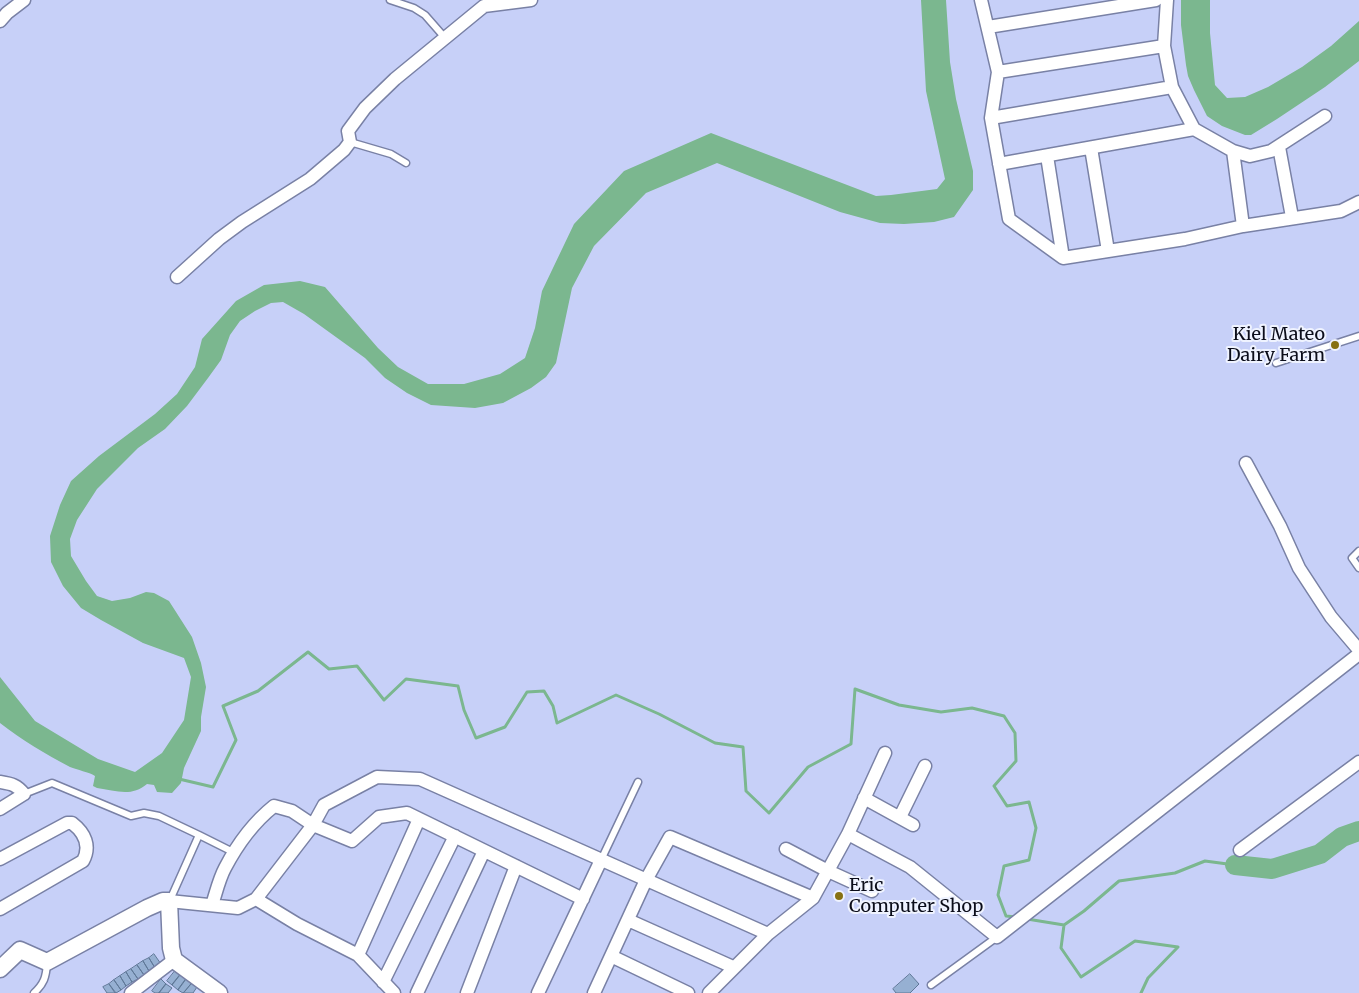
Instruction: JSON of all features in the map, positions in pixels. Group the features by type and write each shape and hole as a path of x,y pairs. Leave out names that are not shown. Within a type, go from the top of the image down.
{"street":[{"path":"0,21 24,0"},
{"path":"177,277 218,238 310,179 344,150 350,142 348,131 365,108 396,79 446,39 484,3 531,0"},
{"path":"981,0 998,72 991,118 1010,220 1063,258 1185,239 1243,226 1341,211 1359,202"},
{"path":"988,27 1156,0"},
{"path":"1167,0 1164,46 1172,87 1194,130 1232,151 1250,156 1262,154 1279,147 1325,116"},
{"path":"998,72 1164,46"},
{"path":"991,118 1172,87"},
{"path":"999,164 1194,130"},
{"path":"1279,147 1292,218"},
{"path":"1091,148 1108,251"},
{"path":"1232,151 1243,226"},
{"path":"1047,156 1063,258"},
{"path":"848,834 910,868 997,937 1359,652 1331,617 1299,568 1280,526 1246,463"},
{"path":"709,993 768,934 813,898 848,834 885,753"},
{"path":"1240,850 1359,762"},
{"path":"900,817 925,766"},
{"path":"0,969 20,950 47,962 163,901 238,908 256,899 313,825 324,806 378,777 420,779 768,934"},
{"path":"0,782 14,784 24,794 0,809"},
{"path":"864,798 913,826"},
{"path":"212,905 224,868 261,817 274,806 292,811 313,825 352,841 379,817 407,813 583,899"},
{"path":"358,955 419,819"},
{"path":"0,859 67,823 77,826 88,844 87,853 83,861 0,909"},
{"path":"383,982 455,836"},
{"path":"597,992 611,956 646,880 670,837 813,898"},
{"path":"786,849 872,891"},
{"path":"418,993 484,850"},
{"path":"538,993 601,860"},
{"path":"467,993 516,866"},
{"path":"256,899 297,924 358,955 394,993"},
{"path":"169,901 171,948 174,960 220,993"},
{"path":"628,920 733,967"},
{"path":"611,956 688,993"},
{"path":"137,992 174,960"}],"lane":[{"path":"390,0 414,8 425,15 446,39"},
{"path":"350,142 391,154 406,163"},
{"path":"1276,363 1359,336"},
{"path":"1359,551 1352,558 1359,568"},
{"path":"601,860 638,782"},
{"path":"24,794 52,783 131,816 144,813 159,816 235,852"},
{"path":"169,901 199,835"},
{"path":"931,985 997,937"},
{"path":"34,993 42,985 46,976 47,962"}],"shaded area":[{"path":"921,0 946,0 950,62 956,99 973,171 973,190 954,217 934,222 880,223 840,212 717,163 646,193 594,246 572,288 556,363 546,377 531,388 503,403 475,408 431,405 407,393 385,378 365,358 304,314 283,302 271,303 255,311 240,321 230,335 221,360 187,406 165,429 138,448 97,489 77,520 70,539 71,556 97,596 112,601 130,598 146,592 154,593 169,601 192,637 201,663 206,687 201,717 201,731 184,768 181,783 172,793 157,792 154,785 147,784 136,791 130,792 97,788 93,786 95,776 70,767 52,757 0,723 0,677 35,721 98,759 135,772 162,753 184,720 191,677 184,658 143,643 81,608 63,586 51,562 50,536 60,505 71,481 99,456 155,414 177,394 195,367 202,339 236,301 264,285 300,281 325,287 378,348 398,367 428,384 464,384 500,374 525,358 535,328 542,291 574,224 624,171 711,133 876,196 937,189 945,179 926,91"},
{"path":"1181,0 1210,0 1210,33 1215,85 1227,98 1245,97 1268,87 1302,67 1331,46 1359,21 1359,61 1325,87 1277,119 1251,135 1245,135 1222,126 1207,116 1194,90 1186,65 1181,25"}],"building":[{"path":"154,954 161,964 155,968 149,958"},
{"path":"149,958 155,968 149,971 143,961"},
{"path":"143,961 149,971 144,975 137,965"},
{"path":"137,965 144,975 138,979 131,969"},
{"path":"131,969 138,979 132,982 126,972"},
{"path":"175,971 180,975 172,985 167,981"},
{"path":"126,972 132,982 126,986 120,976"},
{"path":"910,974 919,984 910,993 896,993 893,989"},
{"path":"180,975 186,979 178,990 172,985"},
{"path":"120,976 126,986 121,990 114,980"},
{"path":"161,979 166,984 159,993 155,993 152,991"},
{"path":"186,979 192,983 183,993 178,990"},
{"path":"114,980 121,990 116,993 109,984"},
{"path":"192,983 197,987 193,993 184,993"},
{"path":"109,984 115,993 107,993 103,987"},
{"path":"166,984 172,988 168,993 159,993"}],"waterway":[{"path":"179,779 213,787 236,740 223,706 258,691 308,652 329,669 357,666 384,700 406,679 458,686 464,710 476,738 505,727 527,692 544,691 553,706 557,723 616,695 659,714 715,743 743,747 746,791 769,813 808,767 851,744 855,689 899,705 941,712 972,708 1004,716 1015,733 1016,761 994,786 1007,806 1029,802 1036,828 1029,860 1004,866 998,895 1006,916 1016,917"},
{"path":"1235,865 1272,869 1320,854 1342,837 1359,831"},
{"path":"1064,925 1084,911 1119,881 1175,873 1205,861 1235,865"},
{"path":"1027,919 1064,925 1061,948 1081,977 1135,941 1178,947 1148,978 1141,993"}],"place":[{"name":"Kiel Mateo Dairy Farm","path":"1335,345"},
{"name":"Eric Computer Shop","path":"839,896"}]}
